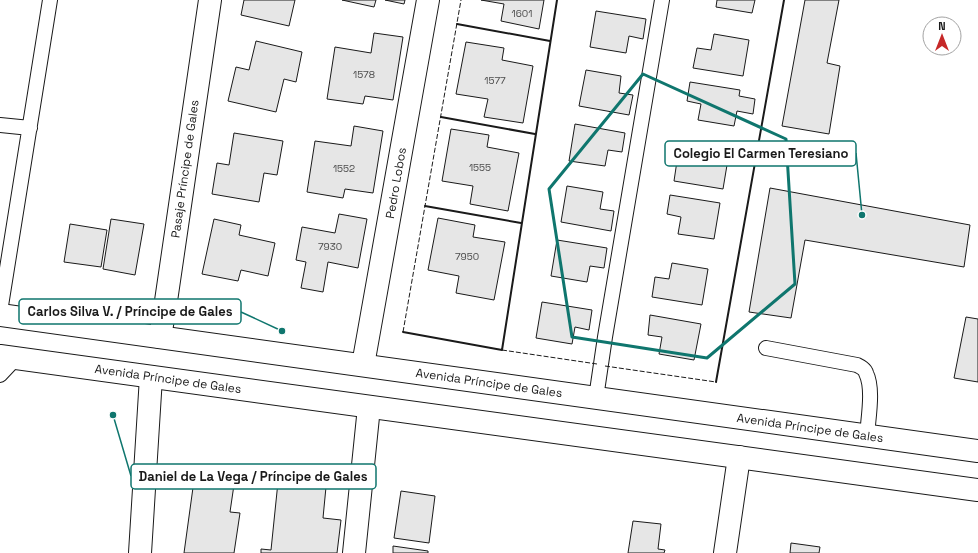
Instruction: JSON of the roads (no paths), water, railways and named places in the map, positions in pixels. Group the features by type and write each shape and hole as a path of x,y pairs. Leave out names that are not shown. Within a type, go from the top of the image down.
{"main road":[{"name":"Pasaje Príncipe de Gales","path":"160,337 210,0"},
{"name":"Pedro Lobos","path":"363,365 428,0"},
{"name":"Avenida Príncipe de Gales","path":"0,314 978,451"},
{"name":"Avenida Príncipe de Gales","path":"8,357 978,490"},
{"path":"140,553 151,377"},
{"path":"354,553 369,407"},
{"path":"725,553 739,458"}],"lane":[{"path":"0,314 50,0"},
{"path":"596,398 662,0"},
{"path":"0,125 30,128"},
{"path":"766,348 857,365 862,368 866,372 869,384 867,436"},
{"path":"0,375 8,357"}],"place":[{"name":"Colegio El Carmen Teresiano","path":"862,215"},
{"name":"Carlos Silva V. / Príncipe de Gales","path":"282,331"},
{"name":"Daniel de La Vega / Príncipe de Gales","path":"113,415"}]}
